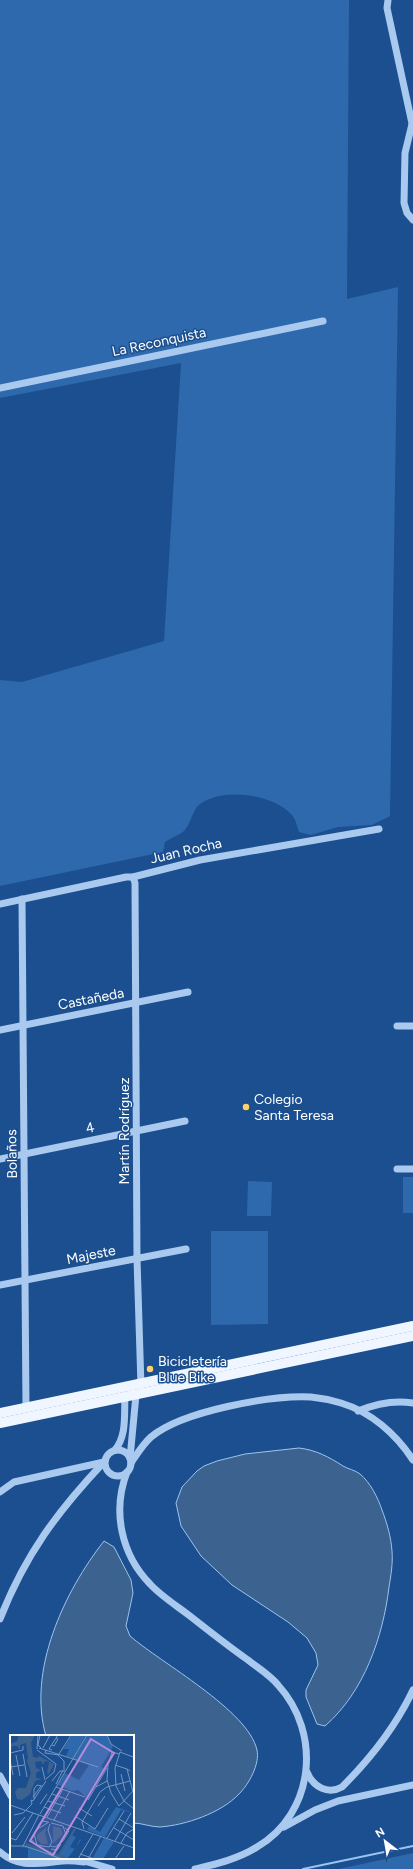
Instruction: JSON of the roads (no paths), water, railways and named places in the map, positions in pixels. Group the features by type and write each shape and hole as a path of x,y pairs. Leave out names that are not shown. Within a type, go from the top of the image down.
{"main road":[{"path":"141,1391 413,1326"},
{"path":"0,1413 141,1391 413,1336"},
{"path":"0,1423 127,1392"}],"street":[{"path":"388,0 387,8 412,126 405,154 404,203 407,213 413,220"},
{"name":"La Reconquista","path":"0,388 323,321"},
{"name":"Juan Rocha","path":"0,904 126,877 132,878 218,856 379,829"},
{"name":"Martín Rodríguez","path":"131,1461 134,1415 141,1391 137,1259 138,1131 135,883 132,878"},
{"name":"Bolaños","path":"22,899 26,1408"},
{"name":"Castañeda","path":"0,1030 188,992"},
{"path":"397,1026 413,1026"},
{"name":"4","path":"0,1160 185,1121"},
{"path":"397,1169 413,1169"},
{"name":"Majeste","path":"0,1286 186,1249"},
{"path":"1,1616 17,1578 41,1537 66,1504 104,1462 108,1454 115,1450 120,1443 123,1434 127,1392"},
{"path":"195,1869 223,1862 248,1852 268,1840 279,1830 287,1821 298,1803 305,1784 307,1772 307,1749 302,1726 295,1706 283,1690 270,1677 151,1586 133,1562 125,1545 120,1524 120,1493 131,1461 146,1442 163,1429 186,1419 243,1404 311,1397 342,1404 371,1418 394,1436 413,1460"},
{"path":"358,1411 393,1402 413,1403"},
{"path":"124,1415 134,1415"},
{"path":"115,1450 123,1450 131,1461"},
{"path":"104,1462 107,1471 114,1476 123,1475 127,1472"},
{"path":"0,1492 14,1482 104,1462"},
{"path":"83,1467 89,1472 88,1480"},
{"path":"307,1772 314,1784 319,1788 330,1791 337,1790 350,1780 379,1746 413,1690"},
{"path":"0,1776 10,1794"},
{"path":"279,1830 315,1810 338,1801 413,1785"},
{"path":"337,1790 338,1801"},
{"path":"0,1852 10,1860 25,1864 57,1860 84,1862 112,1869"},
{"path":"78,1859 84,1862"}],"waterway":[{"path":"303,1869 413,1846"}],"place":[{"name":"Colegio Santa Teresa","path":"246,1107"},
{"name":"Bicicletería Blue Bike","path":"150,1369"}]}
